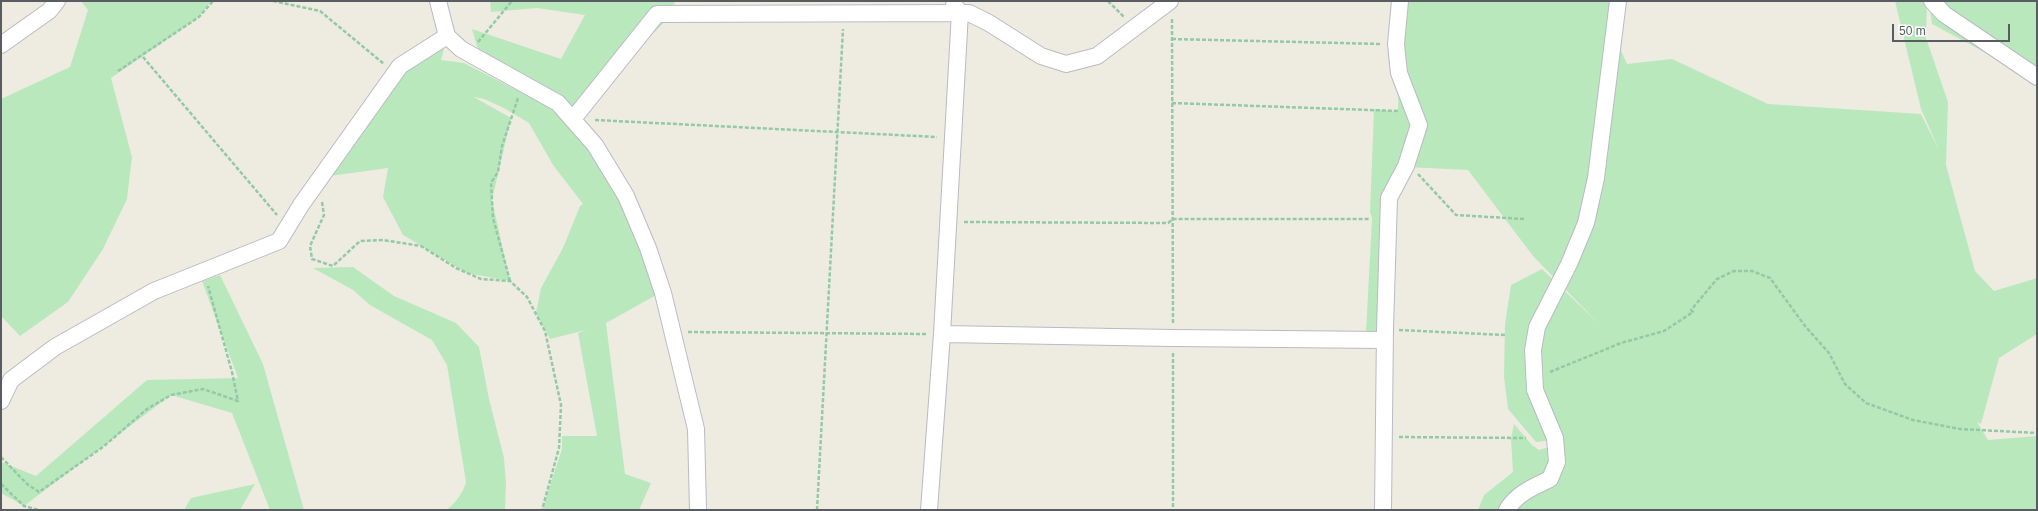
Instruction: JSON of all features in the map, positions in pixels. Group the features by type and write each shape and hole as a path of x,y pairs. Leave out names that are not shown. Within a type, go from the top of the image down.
{"street":[{"path":"1,45 49,11 57,1"},
{"path":"438,1 447,36 461,49 558,103 595,145 626,196 648,248 663,293 696,429 698,510"},
{"path":"1383,510 1385,334 1389,198 1406,166 1419,125 1399,73 1396,44 1400,1"},
{"path":"1507,510 1512,501 1526,491 1550,480 1557,462 1555,438 1536,390 1533,350 1537,327 1570,264 1583,230 1596,178 1618,1"},
{"path":"1932,1 1944,14 2037,77"},
{"path":"929,510 942,334 948,222 955,6"},
{"path":"573,119 657,14 844,14 955,6 989,22 1041,56 1066,64 1097,56 1134,27 1171,9"},
{"path":"1,401 11,380 55,347 154,291 280,241 313,188 400,66 447,36"},
{"path":"942,334 1173,338 1385,334"}],"path":[{"path":"118,71 199,17 213,1"},
{"path":"273,1 320,11 395,74"},
{"path":"468,53 512,1"},
{"path":"1108,1 1134,27"},
{"path":"1171,9 1173,510"},
{"path":"817,510 844,14"},
{"path":"1172,39 1396,44"},
{"path":"144,57 287,228"},
{"path":"523,83 502,146 498,172 491,183 493,218 510,281 527,297 545,331 561,405 560,448 542,510"},
{"path":"1172,103 1414,112"},
{"path":"573,119 944,137"},
{"path":"1406,166 1421,176 1456,215 1524,218"},
{"path":"313,188 322,201 324,215 310,246 312,259 333,266 360,241 383,240 421,246 456,268 481,279 510,281"},
{"path":"948,222 1168,223 1173,219 1370,219"},
{"path":"1,457 27,484 39,492 103,447 147,409 171,395 202,389 238,401 232,372 204,271"},
{"path":"1535,378 1621,343 1664,331 1693,312 1691,310 1718,279 1734,271 1752,271 1770,278 1805,326 1829,353 1845,384 1866,403 1913,420 1960,429 2037,433"},
{"path":"672,332 942,334"},
{"path":"1385,334 1505,335"},
{"path":"1384,436 1526,438"},
{"path":"1,484 24,506 39,510"}],"green space":[{"path":"81,1 211,1 199,17 111,78 132,157 127,199 103,249 68,302 20,336 1,316 1,99 70,67 88,10"},
{"path":"490,1 675,1 672,15 569,115 479,53 472,29 561,59 585,15 537,8 491,12"},
{"path":"1400,1 1618,1 1614,35 1627,64 1672,59 1768,104 1921,114 1940,152 1921,109 1895,1 1927,1 1926,38 1948,102 1946,165 1975,271 1994,291 2037,278 2037,334 1999,358 1981,424 1977,422 1988,440 2037,436 2037,510 1478,510 1484,495 1513,472 1511,439 1514,424 1532,445 1539,450 1555,445 1554,440 1536,442 1508,409 1504,377 1505,324 1511,285 1542,269 1599,324 1533,256 1468,170 1407,167 1389,198 1385,337 1366,333 1372,218 1370,212 1374,109 1398,112"},
{"path":"1929,1 2037,1 2037,67 2029,76 1932,24"},
{"path":"445,45 441,60 464,63 573,119 623,190 658,294 606,323 625,474 651,483 639,510 542,510 562,449 562,436 597,436 578,333 586,330 550,339 536,313 541,288 563,248 580,206 583,204 553,165 529,123 504,108 484,99 474,97 511,118 492,200 510,281 467,273 403,235 383,197 388,168 330,176 400,66"},
{"path":"353,267 394,296 456,323 479,347 489,399 504,458 506,485 505,510 446,510 458,498 466,482 447,365 432,340 370,305 353,290 313,268"},
{"path":"220,275 263,364 304,510 270,510 232,413 171,395 24,506 1,493 1,462 36,476 147,380 238,378 202,281"},
{"path":"255,484 240,510 184,510 191,498"}]}
